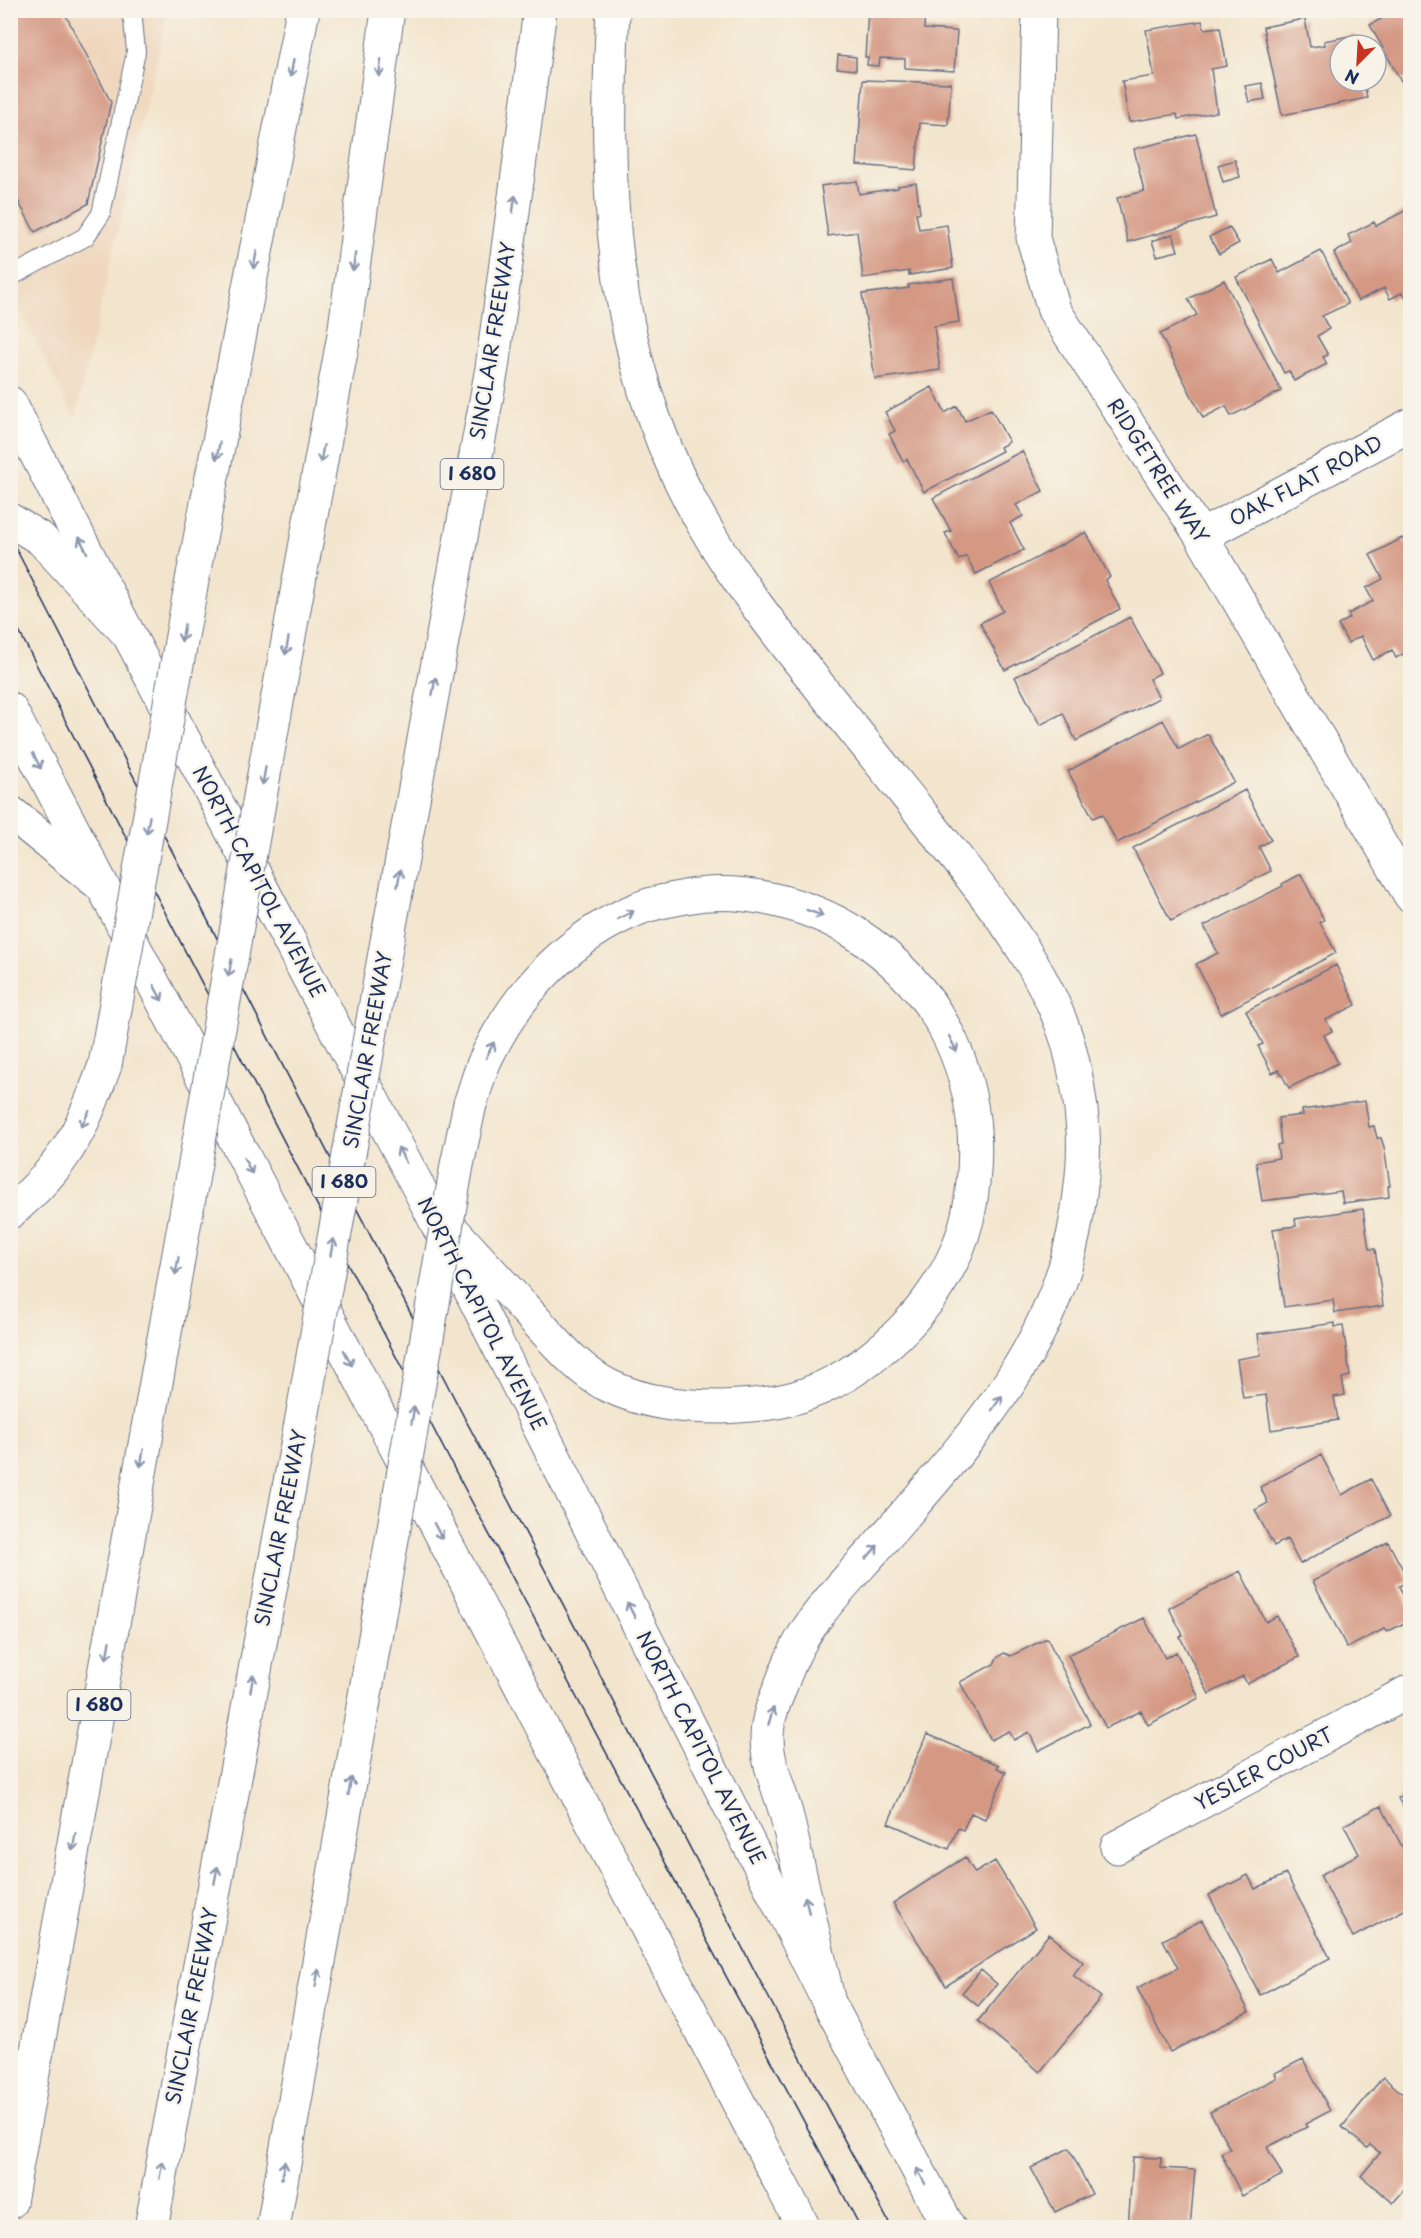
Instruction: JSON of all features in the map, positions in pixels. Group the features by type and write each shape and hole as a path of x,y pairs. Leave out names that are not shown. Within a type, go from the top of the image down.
{"main road":[{"path":"10,1212 37,1189 67,1153 90,1110 105,1065 193,575 303,10"},
{"name":"I 680","path":"10,2202 344,336 388,10"},
{"name":"SINCLAIR FREEWAY","path":"151,2228 300,1429 492,368 540,10"},
{"path":"613,10 609,161 614,236 620,284 631,340 664,449 727,563 770,624 978,885 1018,943 1048,993 1067,1041 1078,1087 1083,1137 1082,1184 1066,1269 1050,1311 1023,1362 980,1427 804,1635 785,1674 767,1723 769,1764 784,1807 829,2003"},
{"name":"RIDGETREE WAY","path":"1039,10 1033,238 1054,310 1201,536 1410,895"},
{"name":"NORTH CAPITOL AVENUE","path":"10,403 425,1200 829,2003 949,2228"},
{"name":"OAK FLAT ROAD","path":"1201,536 1410,425"},
{"path":"10,520 41,539 129,634"},
{"path":"10,709 804,2228"},
{"path":"10,812 102,886"},
{"path":"273,2228 382,1597 454,1176 470,1104 486,1058 504,1024 530,988 563,954 602,926 644,906 692,896 737,895 788,903 836,921 877,947 911,979 940,1017 960,1059 974,1109 976,1153 971,1202 958,1249 933,1295 904,1330 868,1360 827,1384 786,1400 746,1406 698,1407 657,1404 606,1385 568,1356 425,1200"},
{"name":"YESLER COURT","path":"1117,1847 1410,1691"}],"lane":[{"path":"10,277 85,237 101,214 136,52 133,19 128,10"}],"shaded area":[{"path":"11,11 168,11 75,419 11,292"}],"building":[{"path":"10,10 63,10 111,102 88,204 35,232 10,186"},
{"path":"868,10 925,10 924,29 957,31 954,71 905,68 905,59 880,58 879,66 867,65 868,57 865,57"},
{"path":"1397,10 1410,10 1410,76 1401,81 1388,58 1388,33 1374,33 1370,25"},
{"path":"1305,19 1310,47 1325,45 1324,41 1328,40 1328,93 1366,93 1367,98 1282,115 1263,27"},
{"path":"1202,21 1204,29 1220,27 1227,66 1211,69 1217,112 1178,119 1177,114 1129,122 1122,81 1154,76 1146,30"},
{"path":"838,55 856,57 856,70 837,68"},
{"path":"863,80 951,83 948,125 920,123 916,170 857,165"},
{"path":"1262,83 1265,99 1249,102 1245,86"},
{"path":"1196,134 1216,217 1128,242 1117,198 1144,191 1134,149"},
{"path":"1235,160 1240,177 1223,182 1218,165"},
{"path":"857,181 859,194 916,183 920,213 916,213 919,229 947,225 953,268 909,275 909,271 863,278 857,232 828,236 821,186"},
{"path":"1410,208 1410,307 1403,292 1390,299 1384,288 1358,301 1334,253 1352,243 1348,235 1374,222 1376,226"},
{"path":"1229,227 1239,243 1219,254 1209,237"},
{"path":"1173,234 1178,251 1157,256 1152,241"},
{"path":"1321,251 1348,304 1322,316 1329,329 1317,336 1328,355 1323,357 1327,364 1294,381 1289,371 1284,373 1236,277 1272,259 1279,273"},
{"path":"953,278 959,322 934,326 940,370 875,379 862,294 909,288 908,285"},
{"path":"1224,280 1281,391 1231,416 1226,406 1203,418 1160,334 1197,315 1188,299"},
{"path":"932,387 945,413 957,406 965,421 991,409 1009,442 1000,447 1002,451 924,492 907,459 903,461 889,434 895,431 885,412"},
{"path":"1022,451 1043,491 1016,505 1023,516 1010,523 1024,550 976,574 966,556 959,560 945,533 951,531 933,498"},
{"path":"1086,532 1110,577 1105,580 1120,609 1005,670 980,623 1003,611 989,583"},
{"path":"1402,538 1407,546 1410,544 1410,650 1396,658 1392,650 1373,660 1361,636 1348,643 1338,625 1350,618 1348,614 1373,601 1366,588 1383,579 1370,555"},
{"path":"1130,617 1160,673 1149,679 1159,698 1076,741 1063,713 1040,725 1015,677"},
{"path":"1163,720 1179,749 1208,734 1234,782 1117,843 1102,814 1093,818 1068,771"},
{"path":"1245,790 1271,840 1259,847 1271,871 1171,921 1133,848"},
{"path":"1301,874 1324,920 1320,922 1336,953 1221,1014 1196,964 1218,953 1204,926 1283,886 1282,884"},
{"path":"1336,965 1356,1005 1326,1020 1332,1031 1324,1035 1338,1063 1289,1088 1279,1070 1272,1073 1258,1046 1263,1044 1246,1011"},
{"path":"1365,1101 1369,1127 1374,1126 1377,1138 1381,1138 1384,1147 1390,1186 1388,1186 1389,1197 1343,1203 1341,1191 1262,1201 1256,1162 1279,1158 1277,1145 1281,1144 1278,1118 1303,1115 1302,1110"},
{"path":"1363,1209 1369,1249 1375,1249 1383,1306 1335,1313 1333,1300 1284,1307 1273,1229 1296,1226 1295,1219"},
{"path":"1335,1323 1335,1327 1343,1326 1350,1376 1342,1378 1345,1395 1334,1397 1338,1420 1271,1430 1266,1395 1243,1398 1237,1359 1261,1355 1258,1334"},
{"path":"1321,1455 1342,1495 1371,1479 1390,1516 1300,1564 1287,1539 1274,1546 1255,1510 1268,1503 1260,1487"},
{"path":"1388,1542 1409,1581 1399,1586 1410,1610 1410,1620 1387,1632 1384,1629 1347,1648 1313,1581"},
{"path":"1240,1571 1266,1622 1277,1616 1299,1657 1247,1684 1243,1676 1209,1694 1180,1637 1183,1635 1169,1608"},
{"path":"1144,1618 1165,1658 1176,1652 1199,1698 1148,1725 1141,1711 1106,1728 1068,1655"},
{"path":"1047,1638 1090,1724 1038,1751 1029,1732 1014,1740 1009,1731 991,1740 960,1682 994,1664 997,1658 1004,1653 1011,1656"},
{"path":"927,1734 999,1765 997,1768 1006,1772 985,1819 971,1813 963,1830 958,1828 949,1849 888,1823"},
{"path":"1410,1791 1410,1820 1398,1798"},
{"path":"1381,1806 1410,1862 1410,1907 1353,1937 1320,1875 1359,1854 1344,1825"},
{"path":"965,1857 975,1873 995,1861 1036,1928 946,1986 893,1903"},
{"path":"1286,1874 1330,1958 1260,1995 1209,1895 1248,1875 1255,1889"},
{"path":"1202,1920 1249,2012 1170,2052 1137,1988 1178,1968 1163,1940"},
{"path":"1049,1934 1083,1962 1073,1975 1101,1997 1040,2072 978,2021"},
{"path":"981,1970 997,1984 978,2006 962,1993"},
{"path":"1303,2059 1330,2111 1305,2124 1307,2127 1267,2147 1282,2175 1242,2196 1221,2153 1230,2149 1210,2112 1277,2078 1275,2073"},
{"path":"1383,2077 1410,2100 1410,2183 1393,2203 1361,2176 1380,2153 1370,2145 1367,2148 1342,2127"},
{"path":"1069,2148 1092,2194 1055,2212 1031,2168"},
{"path":"1133,2157 1161,2158 1161,2168 1195,2170 1190,2228 1128,2228"}],"tram line":[{"path":"10,537 464,1417 783,2026 892,2228"},
{"path":"10,614 458,1476 861,2228"}]}
